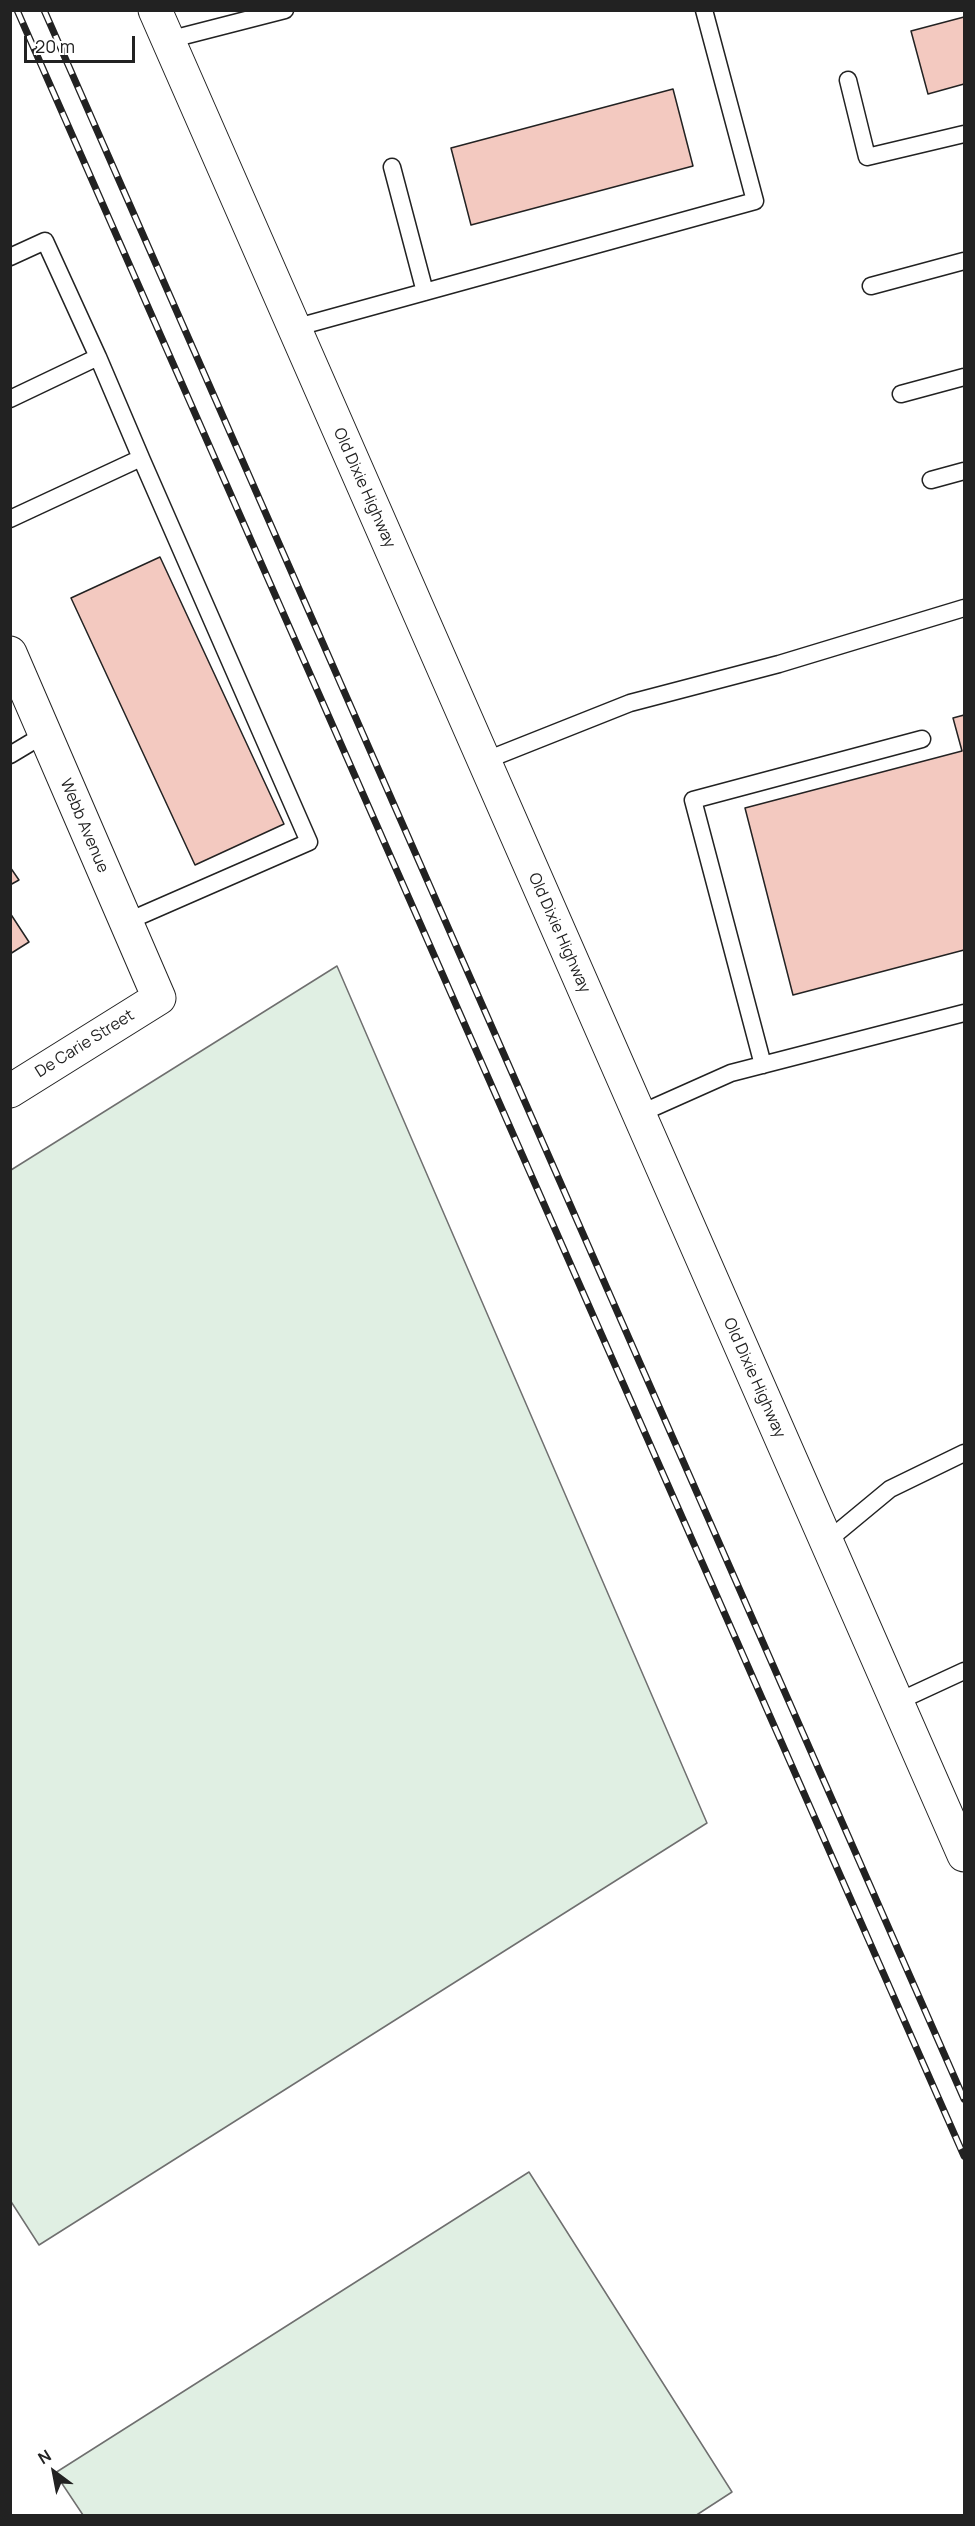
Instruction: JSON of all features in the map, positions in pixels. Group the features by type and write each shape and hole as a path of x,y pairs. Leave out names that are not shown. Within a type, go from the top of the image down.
{"street":[{"name":"Old Dixie Highway","path":"155,10 826,1542 963,1848"},
{"name":"Webb Avenue","path":"10,653 159,998"},
{"name":"De Carie Street","path":"10,1091 159,998"}],"lane":[{"path":"168,40 285,10"},
{"path":"294,328 755,201 704,10"},
{"path":"848,80 867,157 964,134"},
{"path":"392,167 425,292"},
{"path":"10,257 45,241 98,357 309,842 126,922"},
{"path":"871,286 964,261"},
{"path":"10,399 98,357"},
{"path":"901,394 964,377"},
{"path":"10,519 141,458"},
{"path":"930,480 964,471"},
{"path":"484,761 630,703 779,664 964,609"},
{"path":"10,755 45,734"},
{"path":"763,1065 693,800 922,739"},
{"path":"639,1114 731,1073 964,1013"},
{"path":"826,1542 890,1489 964,1452"},
{"path":"897,1702 964,1671"}],"green space":[{"path":"337,966 707,1823 39,2245 10,2200 11,1170"},
{"path":"529,2172 732,2492 695,2516 83,2515 55,2473"}],"building":[{"path":"964,17 964,84 928,94 911,31"},
{"path":"673,89 693,166 471,225 451,148"},
{"path":"160,557 284,824 195,865 71,598"},
{"path":"964,715 964,950 793,995 745,808 962,751 953,718"},
{"path":"10,867 19,880 10,885"},
{"path":"10,913 29,942 10,954"}],"railway":[{"path":"17,10 964,2156"},
{"path":"44,10 964,2099"}]}
